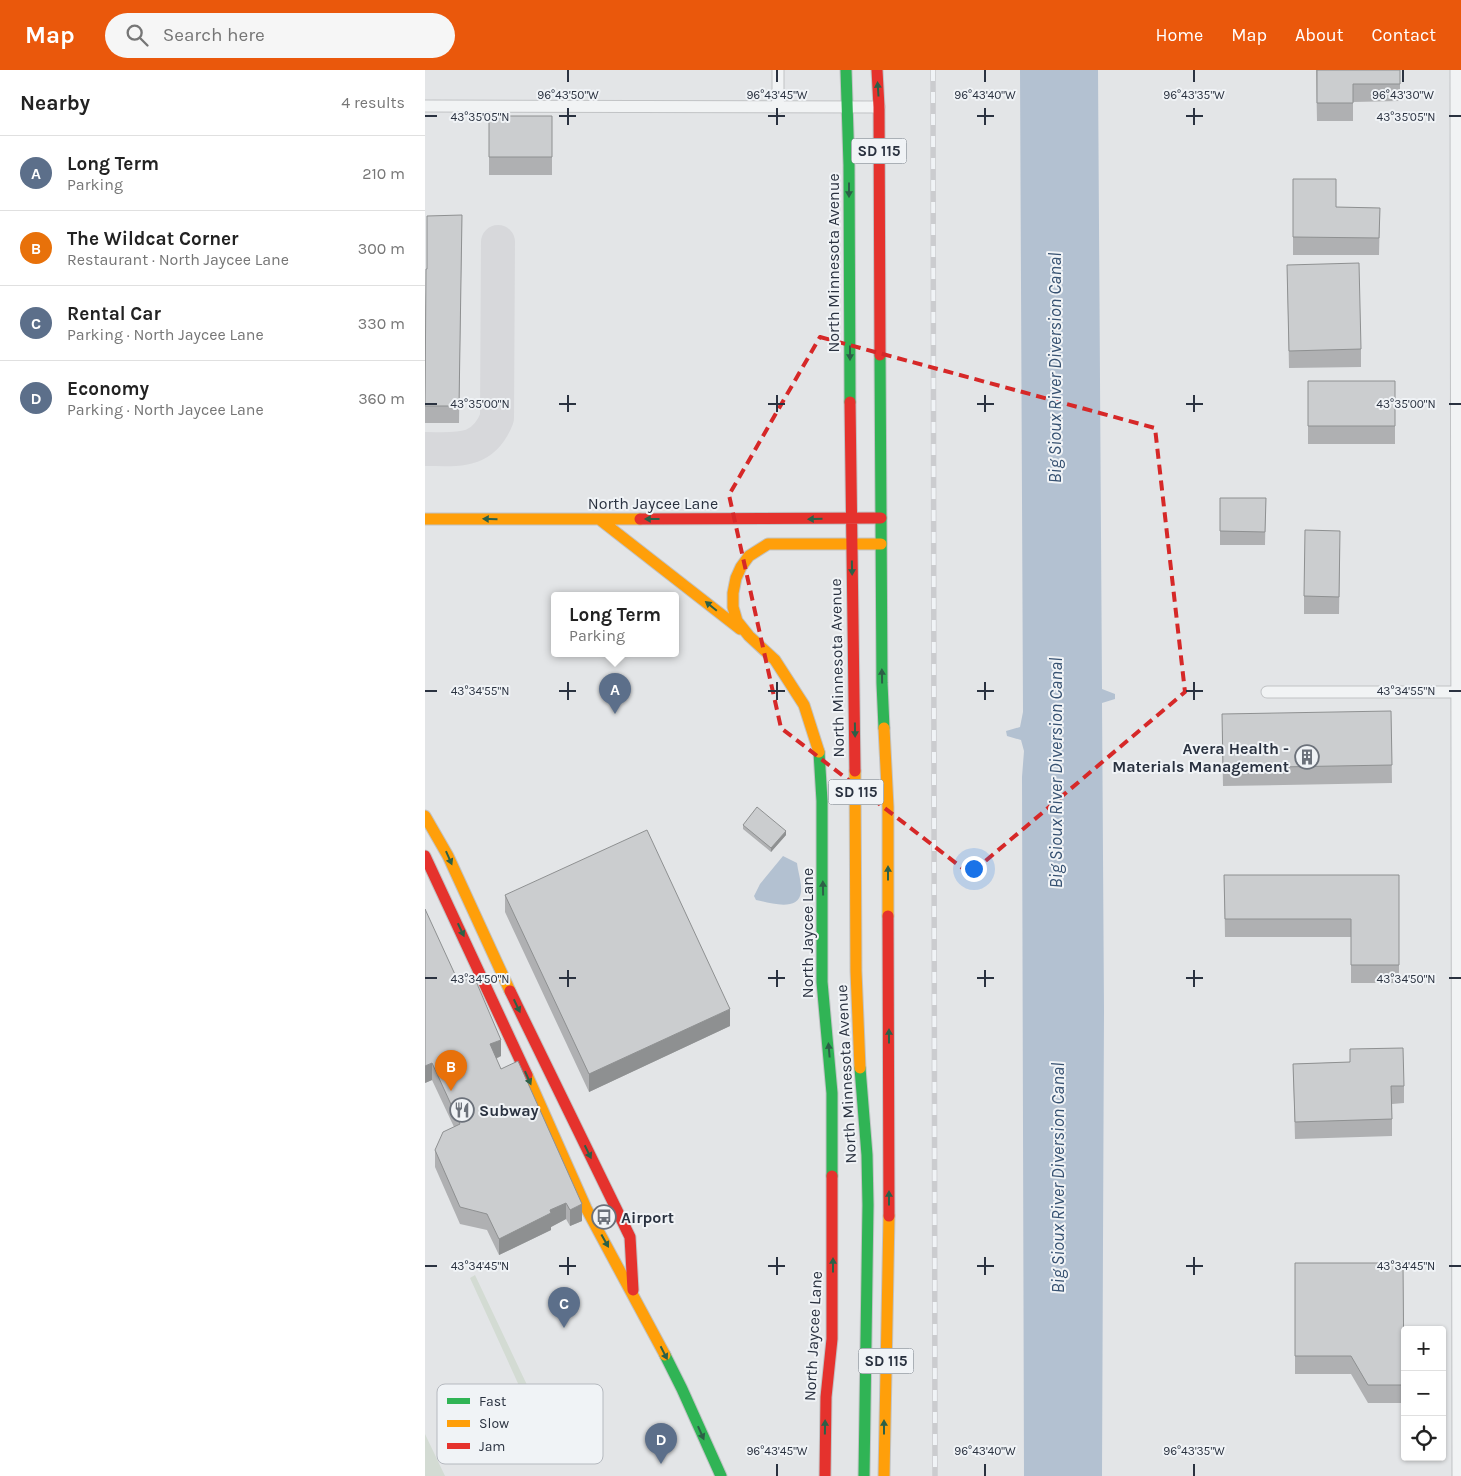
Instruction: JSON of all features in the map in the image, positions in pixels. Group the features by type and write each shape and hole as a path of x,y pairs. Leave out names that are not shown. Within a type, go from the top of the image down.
{"main road":[{"name":"North Minnesota Avenue","path":"846,70 856,805 856,971 868,1185 864,1476"},
{"name":"SD 115","path":"877,70 879,107 882,683 888,807 889,1247 884,1476"},
{"name":"North Jaycee Lane","path":"425,519 743,520 881,518"},
{"path":"599,519 749,636"},
{"name":"North Jaycee Lane","path":"825,1476 826,1397 833,1313 832,1093 822,982 822,801 819,751 804,705 775,660 749,636 737,621 733,607 733,593 736,578 741,567 749,556 768,544 881,544"},
{"path":"425,816 448,856 520,1013 629,1237 634,1295"},
{"path":"425,856 503,1021 586,1208 634,1295 682,1389 721,1476"}],"street":[{"path":"778,70 778,108"},
{"path":"1456,70 1459,692 1458,1476"},
{"path":"425,106 879,107"},
{"path":"1267,692 1459,692"}],"highlighted area":[{"path":"820,337 1155,428 1185,692 970,874 781,728 729,495"}],"shaded area":[{"path":"475,1275 527,1384 518,1384 470,1278"},
{"path":"425,1434 437,1459 437,1464 439,1464 445,1476 425,1476"}],"water":[{"name":"Big Sioux River Diversion Canal","path":"1020,70 1098,70 1102,689 1115,694 1115,699 1102,703 1104,1011 1102,1476 1024,1476 1022,777 1024,751 1021,740 1007,736 1006,731 1020,727 1023,712"},
{"path":"783,856 797,863 801,889 799,898 795,902 783,905 756,900 754,896 760,884"}],"building":[{"path":"1317,70 1400,70 1400,84 1353,84 1353,103 1317,103"},
{"path":"489,116 552,116 552,157 489,157"},
{"path":"1293,179 1336,179 1336,207 1380,208 1379,238 1293,237"},
{"path":"462,215 459,406 425,406 427,216"},
{"path":"1359,263 1361,349 1289,351 1287,265"},
{"path":"1308,381 1395,381 1395,426 1308,426"},
{"path":"1220,498 1266,498 1265,532 1220,531"},
{"path":"1305,530 1340,531 1339,597 1304,596"},
{"name":"Avera Health - Materials Management","path":"1391,711 1392,765 1223,768 1222,714"},
{"path":"757,807 786,831 771,848 743,825"},
{"path":"647,830 730,1009 589,1074 505,895"},
{"path":"1224,875 1399,875 1399,965 1351,965 1351,919 1225,919"},
{"path":"425,909 458,981 475,979 501,1040 490,1044 501,1069 518,1061 582,1204 570,1210 566,1203 550,1210 551,1213 499,1239 487,1214 460,1207 435,1150 443,1132 460,1124 432,1063 425,1066"},
{"path":"1403,1048 1404,1086 1391,1086 1392,1119 1295,1122 1293,1064 1350,1062 1350,1049"},
{"path":"1295,1263 1403,1263 1404,1326 1401,1326 1401,1385 1368,1385 1351,1356 1295,1356"}],"taxiway":[{"path":"425,449 458,449 477,444 491,430 497,418 498,242"}],"railway":[{"path":"933,70 935,1476"}],"traffic: fast":[{"path":"846,70 849,165 850,402"},
{"path":"880,355 882,683 884,728"},
{"path":"819,752 822,801 822,982 832,1093 832,1176"},
{"path":"860,1068 867,1155 868,1205 864,1476"},
{"path":"665,1355 721,1476"}],"traffic: slow":[{"path":"425,519 640,519"},
{"path":"599,519 740,629"},
{"path":"819,752 804,705 775,660 749,636 737,621 733,607 736,578 749,556 768,544 881,544"},
{"path":"884,728 888,807 888,916"},
{"path":"855,771 856,971 860,1068"},
{"path":"425,816 448,856 510,991"},
{"path":"527,1075 586,1208 665,1355"},
{"path":"884,1476 889,1216"}],"traffic: jam":[{"path":"877,70 879,107 880,355"},
{"path":"850,402 855,771"},
{"path":"640,519 881,518"},
{"path":"425,856 527,1075"},
{"path":"888,916 889,1216"},
{"path":"510,991 630,1237 633,1290"},
{"path":"825,1476 826,1397 832,1339 832,1176"}],"place":[{"name":"Long Term","path":"615,714"},
{"name":"Avera Health - Materials Management","path":"1307,757"},
{"name":"The Wildcat Corner","path":"451,1091"},
{"name":"Subway","path":"462,1110"},
{"name":"Airport","path":"604,1217"},
{"name":"Rental Car","path":"564,1328"},
{"name":"Economy","path":"661,1464"}]}
